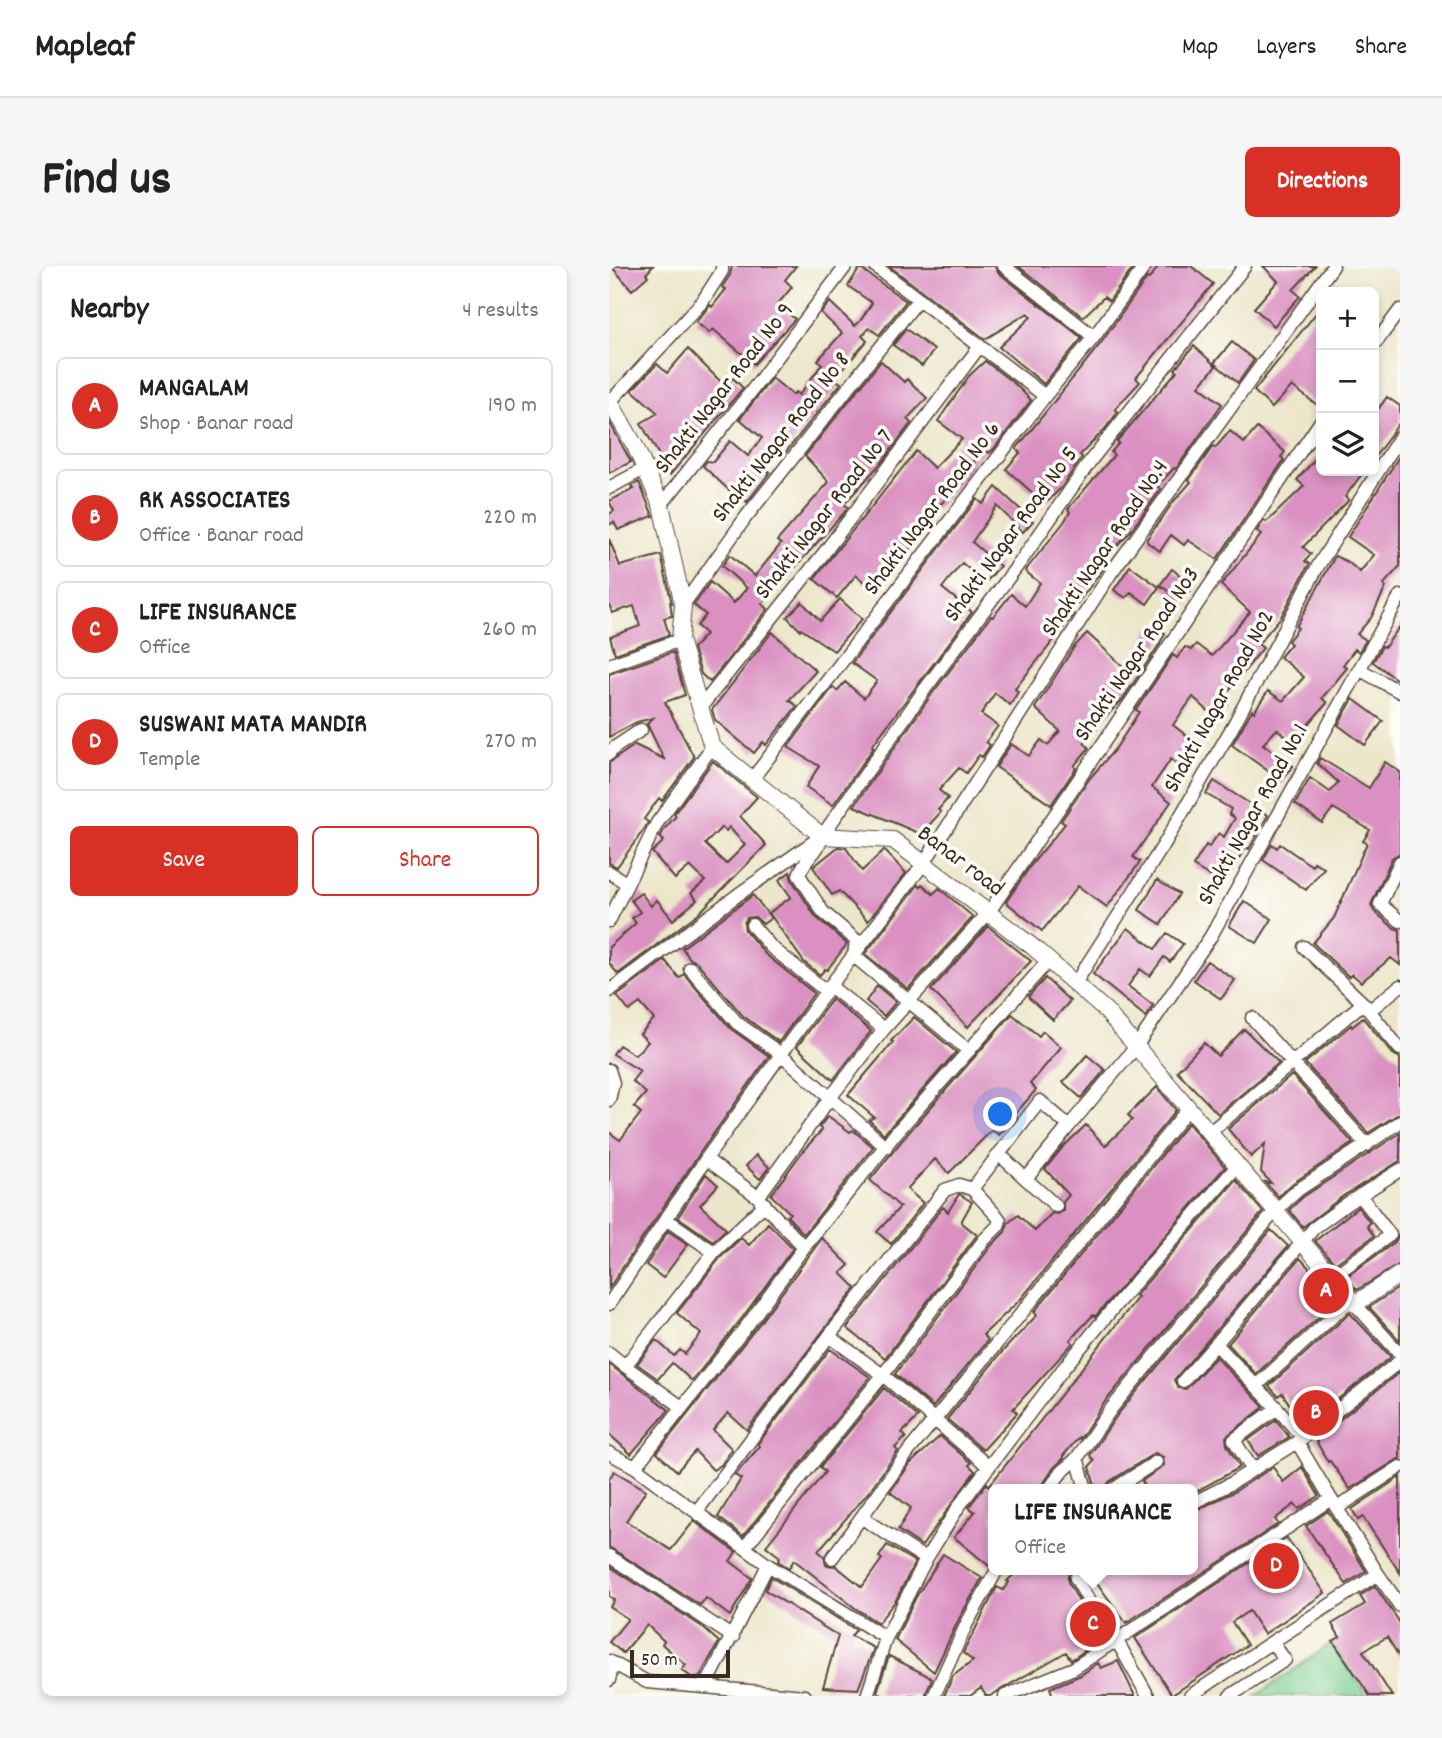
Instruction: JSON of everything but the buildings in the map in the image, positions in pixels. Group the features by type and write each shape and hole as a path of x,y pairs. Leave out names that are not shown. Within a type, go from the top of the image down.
{"street":[{"path":"609,992 739,894 822,836 712,747 680,640 683,605 661,505 646,468 610,401 702,302 722,271 722,266"},
{"name":"Shakti Nagar Road No 9","path":"661,505 846,266"},
{"path":"875,266 1045,396"},
{"path":"1004,266 1094,337"},
{"name":"Shakti Nagar Road No 5","path":"854,956 856,940 823,912 799,874 804,862 818,849 822,836 925,689 1021,561 1091,460 1245,266"},
{"name":"Shakti Nagar Road No.4","path":"609,1304 706,1159 828,988 924,863 1111,573 1333,266"},
{"name":"Shakti Nagar Road No 6","path":"753,778 1045,396 1094,337 1142,267"},
{"name":"Shakti Nagar Road No 8","path":"683,605 746,517 918,300"},
{"path":"1379,338 1400,310"},
{"name":"Shakti Nagar Road No 7","path":"700,708 824,553 980,346"},
{"name":"Shakti Nagar Road No3","path":"625,1366 714,1252 761,1201 830,1098 884,1029 989,912 1316,428"},
{"name":"Shakti Nagar Road No2","path":"1074,985 1163,846 1232,728 1318,566 1400,437"},
{"path":"609,488 646,468"},
{"name":"Shakti Nagar Road No.1","path":"1026,1179 1135,1048 1211,936 1400,596"},
{"path":"609,665 680,640"},
{"path":"1359,669 1400,692"},
{"path":"609,754 641,730"},
{"path":"609,921 657,823 712,747"},
{"name":"Banar road","path":"822,836 893,840 989,912 1106,1011 1353,1302"},
{"path":"1400,862 1380,904 1400,921"},
{"path":"609,873 626,883"},
{"path":"752,925 771,947 884,1029"},
{"path":"1304,947 1367,1006 1400,1049"},
{"path":"854,956 969,1051"},
{"path":"635,1467 749,1323 804,1247 886,1147 1048,961"},
{"path":"690,968 737,1023 781,1054 886,1147"},
{"path":"1209,1133 1293,1061 1367,1006 1400,986"},
{"path":"1252,1018 1367,1145"},
{"path":"609,1070 613,1083 609,1100"},
{"path":"972,1189 1040,1101 1069,1126"},
{"path":"832,1558 909,1451 1188,1109"},
{"path":"1053,1484 1077,1458 1111,1409 1276,1210 1298,1190 1400,1122"},
{"path":"999,1154 1056,1206"},
{"path":"706,1159 761,1201 804,1247"},
{"path":"867,1696 886,1638 926,1559 959,1506 1119,1301 1238,1165"},
{"path":"1183,1381 1314,1227 1400,1170"},
{"path":"697,1511 829,1336 945,1190 959,1185 972,1189 1000,1220 997,1226 983,1240 883,1375 745,1548"},
{"path":"1332,1277 1390,1235 1360,1195"},
{"path":"666,1219 714,1252"},
{"path":"1257,1386 1353,1302 1400,1274"},
{"path":"1353,1302 1400,1354"},
{"path":"829,1336 883,1375 989,1467"},
{"path":"1216,1344 1277,1408 1300,1440 1334,1504 1400,1606"},
{"path":"609,1353 682,1407"},
{"path":"1198,1500 1300,1440 1400,1361"},
{"path":"1252,1469 1234,1440 1277,1408"},
{"path":"609,1453 635,1467 768,1565 886,1638"},
{"path":"1077,1458 1085,1484"},
{"path":"1122,1484 1156,1462"},
{"path":"1006,1696 1074,1668 1334,1504 1400,1467"},
{"path":"862,1518 926,1559"},
{"path":"609,1556 733,1637"},
{"path":"706,1686 768,1565"},
{"path":"1190,1696 1378,1574"},
{"path":"934,1696 967,1623 994,1575"},
{"path":"1077,1575 1148,1696"},
{"path":"1230,1696 1285,1660 1272,1642"},
{"path":"609,1680 611,1662 647,1682 805,1696"}],"green space":[{"path":"1332,1643 1367,1696 1256,1696"}],"place":[{"name":"MANGALAM","path":"1326,1291"},
{"name":"RK ASSOCIATES","path":"1316,1413"},
{"name":"SUSWANI MATA MANDIR","path":"1276,1566"},
{"name":"LIFE INSURANCE","path":"1093,1624"}]}
